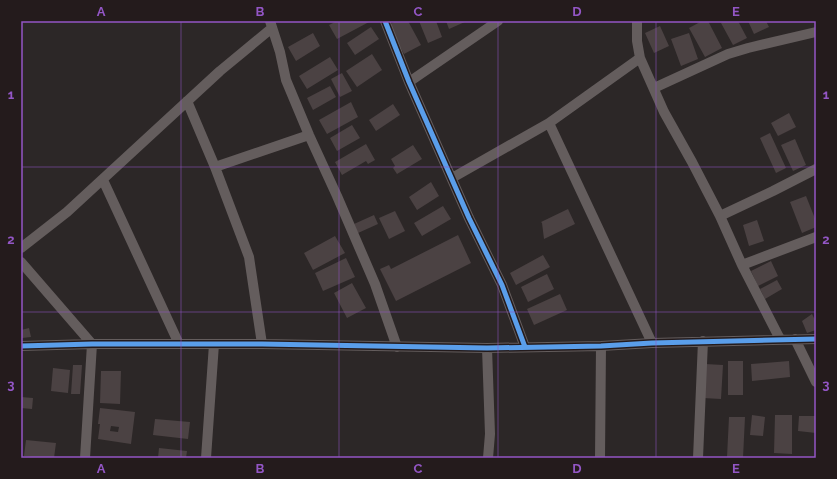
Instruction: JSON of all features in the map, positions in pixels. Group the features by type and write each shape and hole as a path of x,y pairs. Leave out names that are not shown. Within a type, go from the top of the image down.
{"street":[{"path":"385,21 469,218 502,285 525,347"},
{"path":"410,82 498,21"},
{"path":"637,21 637,40 640,58 664,112 720,216 742,265 780,339"},
{"path":"21,248 67,212 103,180 271,24 280,52 286,80 374,284 397,347"},
{"path":"654,88 728,54 816,32"},
{"path":"452,178 549,123 640,58"},
{"path":"187,101 215,167 250,257 262,344"},
{"path":"549,123 652,342"},
{"path":"215,167 309,135"},
{"path":"720,216 773,192 816,169"},
{"path":"103,180 179,344"},
{"path":"742,265 816,238"},
{"path":"21,262 92,344 85,458"},
{"path":"21,346 92,344 262,344 487,348 601,346 652,342 816,338"},
{"path":"795,339 816,382"},
{"path":"698,458 702,341"},
{"path":"206,458 214,344"},
{"path":"600,458 601,346"},
{"path":"487,348 490,434 488,458"}],"building":[{"path":"337,21 369,22 337,39 329,25"},
{"path":"396,21 408,21 421,45 404,54 389,25"},
{"path":"419,21 436,21 442,37 428,43"},
{"path":"446,21 467,21 449,29"},
{"path":"702,21 708,21 722,48 705,57 689,28"},
{"path":"725,21 738,21 747,38 733,45 721,23"},
{"path":"748,21 766,21 769,27 754,34"},
{"path":"660,26 669,46 654,53 645,33"},
{"path":"371,27 379,39 355,55 347,43"},
{"path":"313,33 320,46 296,61 288,47"},
{"path":"689,33 698,59 681,66 671,39"},
{"path":"372,54 382,70 357,87 346,71"},
{"path":"330,57 338,70 307,89 299,76"},
{"path":"342,73 352,91 340,97 331,79"},
{"path":"330,86 336,97 313,110 307,98"},
{"path":"351,102 358,117 327,134 319,120"},
{"path":"393,104 400,115 376,131 369,120"},
{"path":"789,113 796,127 778,136 771,123"},
{"path":"352,125 360,138 337,151 330,138"},
{"path":"770,133 786,168 776,173 760,138"},
{"path":"795,139 806,165 793,171 781,145"},
{"path":"366,144 375,160 368,164 366,161 342,175 335,162"},
{"path":"413,145 422,159 397,174 393,168 395,166 391,159"},
{"path":"431,182 439,196 417,210 409,197"},
{"path":"806,196 816,221 816,227 802,233 790,202"},
{"path":"443,206 451,219 422,236 414,223"},
{"path":"568,209 575,224 544,239 541,222"},
{"path":"395,211 405,231 389,239 379,218"},
{"path":"374,215 378,224 358,233 354,224"},
{"path":"757,220 764,241 749,246 743,225"},
{"path":"458,235 471,263 396,301 380,269 389,265 391,269"},
{"path":"335,236 345,253 313,270 304,253"},
{"path":"543,255 550,267 516,285 510,273"},
{"path":"346,258 355,277 323,291 315,273"},
{"path":"771,261 778,276 758,286 751,271"},
{"path":"547,274 554,289 528,302 521,287"},
{"path":"777,280 782,289 765,299 760,289"},
{"path":"352,283 366,308 347,318 334,293"},
{"path":"560,294 567,310 534,325 527,309"},
{"path":"812,314 816,322 816,330 807,333 802,321"},
{"path":"29,328 31,337 22,338 21,330"},
{"path":"728,361 743,361 743,395 728,395"},
{"path":"789,361 790,377 752,381 751,364"},
{"path":"705,364 723,365 721,399 703,398"},
{"path":"73,365 82,365 80,394 71,394"},
{"path":"53,368 70,370 68,393 51,391"},
{"path":"101,371 121,371 120,404 100,403"},
{"path":"21,397 33,398 32,409 21,408"},
{"path":"100,408 135,412 131,444 98,439 100,424 98,424","holes":["111,426 119,427 118,432 110,431"]},
{"path":"752,415 765,417 763,436 750,435"},
{"path":"775,415 792,415 792,454 774,453"},
{"path":"799,416 816,416 816,433 798,431"},
{"path":"729,417 745,417 743,458 727,457"},
{"path":"155,419 190,422 188,439 153,435"},
{"path":"26,440 56,443 54,458 24,456"},
{"path":"159,448 187,451 186,458 158,458"}],"cycle path":[{"path":"385,21 409,82 469,218 502,285 525,347"},
{"path":"21,346 92,344 262,344 487,348 816,339"}]}
